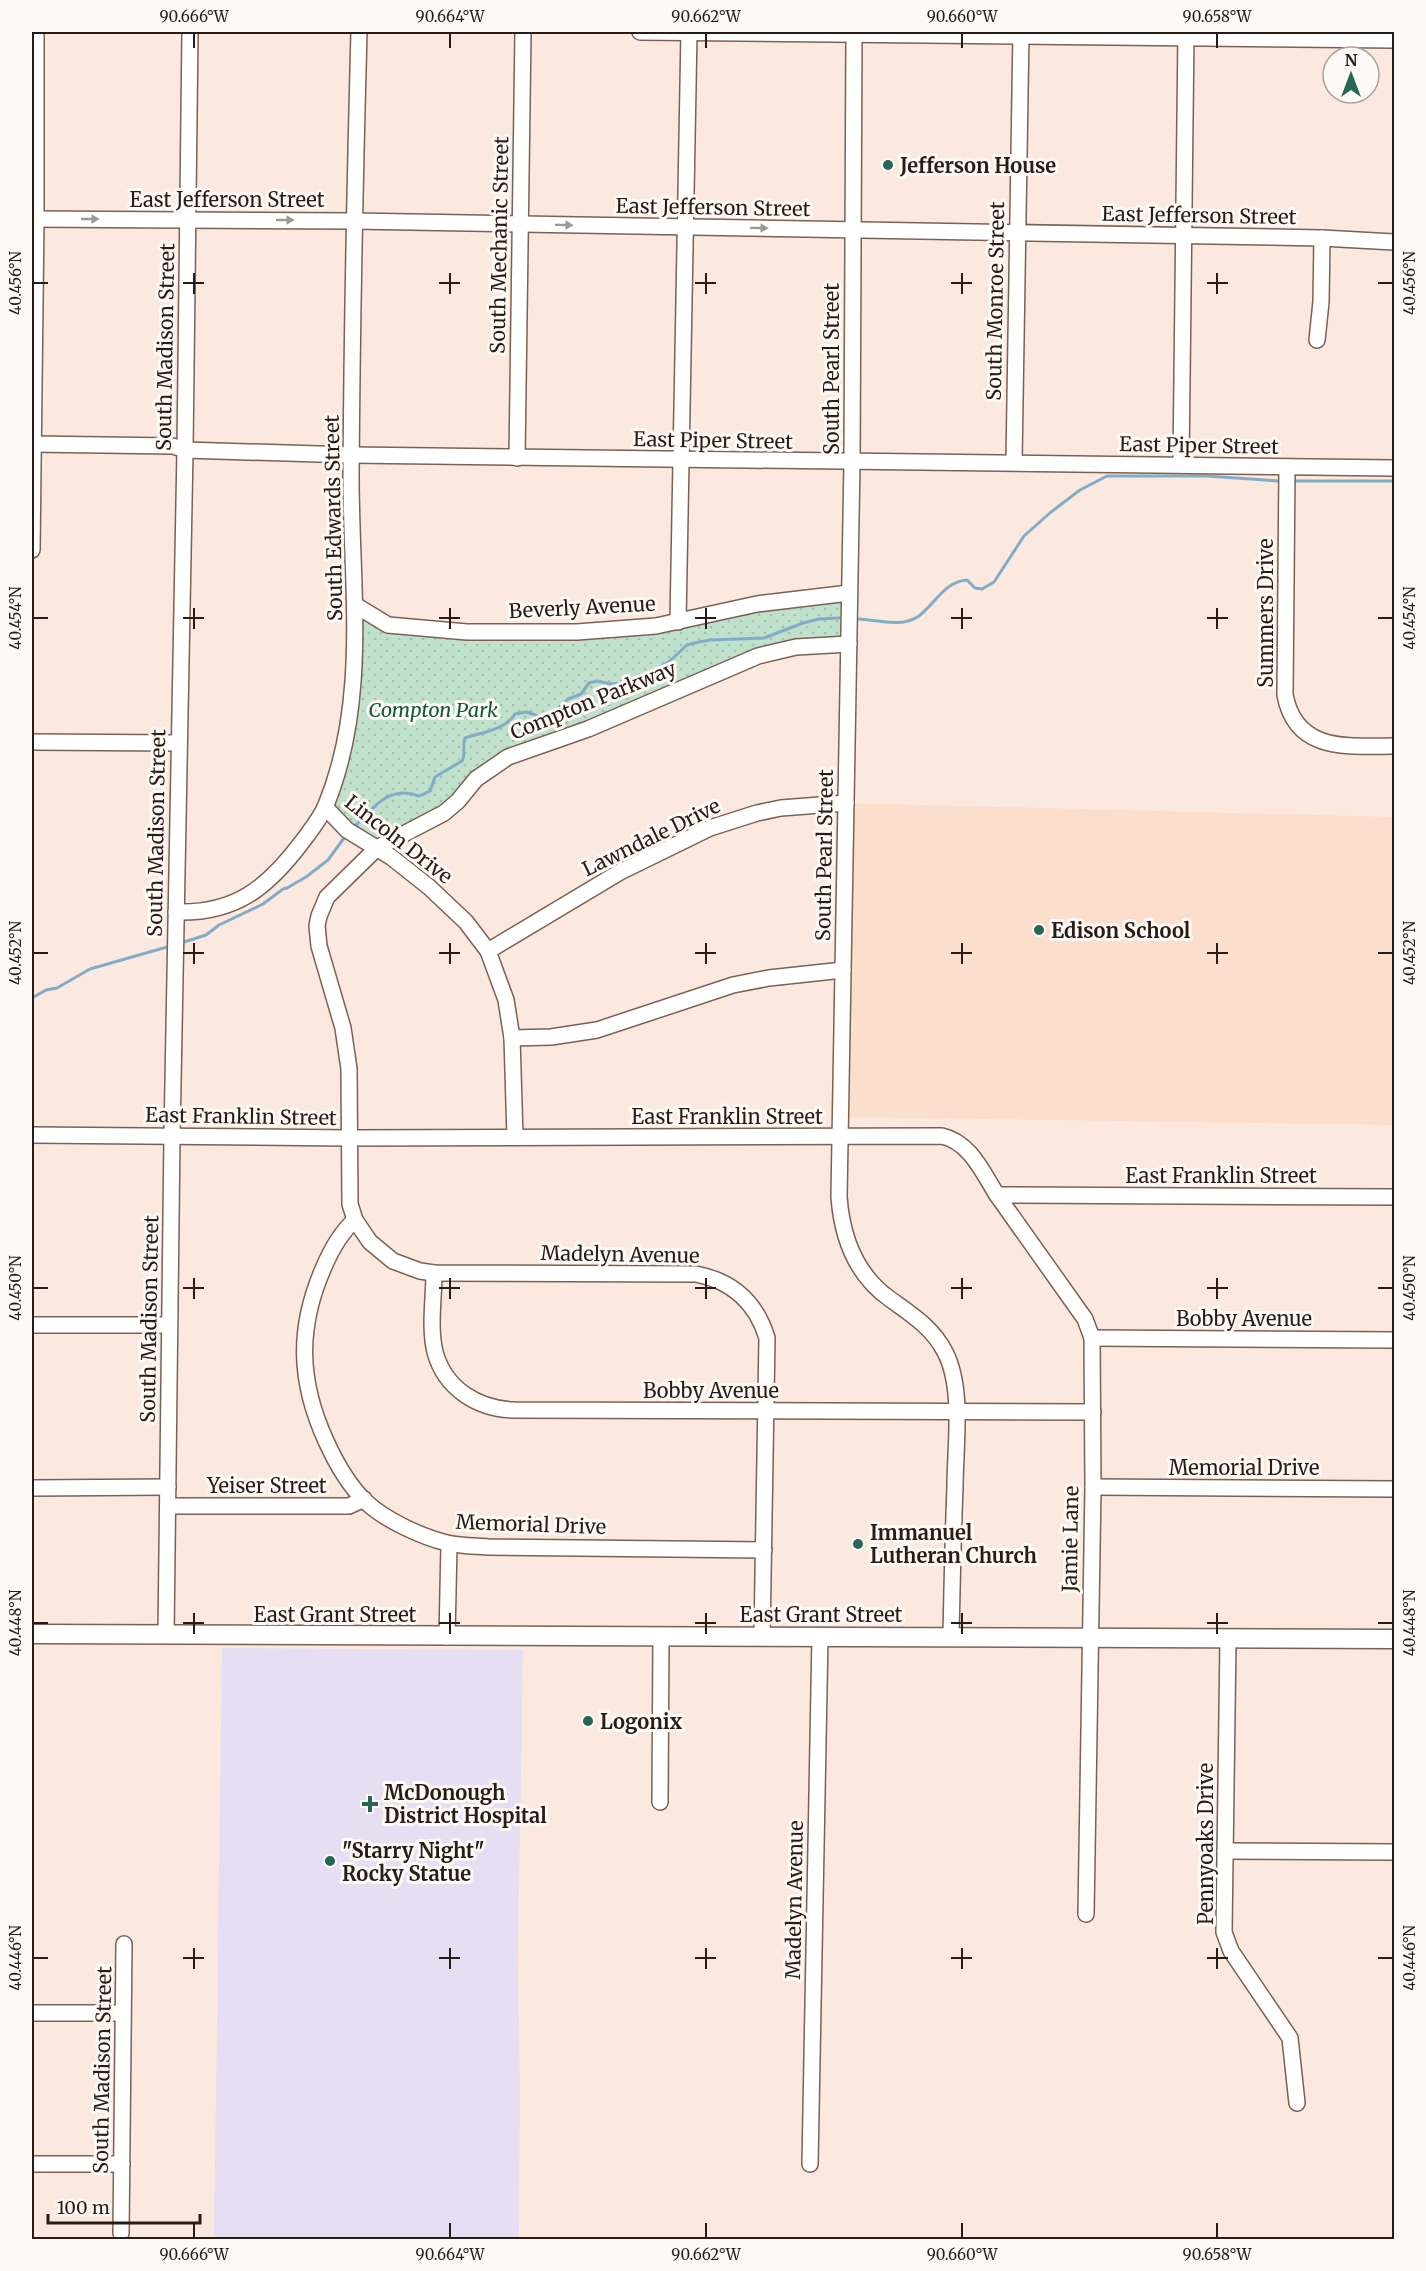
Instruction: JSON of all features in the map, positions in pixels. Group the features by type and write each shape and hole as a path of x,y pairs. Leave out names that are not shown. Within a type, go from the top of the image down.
{"main road":[{"name":"East Grant Street","path":"32,1634 1395,1639"}],"street":[{"path":"32,550 36,32"},
{"name":"South Madison Street","path":"166,1635 190,32"},
{"name":"South Edwards Street","path":"176,912 213,909 237,902 258,890 283,867 325,807 346,741 353,686 355,605 351,455 359,32"},
{"name":"South Mechanic Street","path":"517,458 523,32"},
{"path":"640,32 1186,34 1395,40"},
{"path":"678,622 689,32"},
{"name":"South Pearl Street","path":"854,33 852,462 840,1211 851,1252 863,1272 880,1290 917,1318 940,1343 950,1365 956,1411 951,1637"},
{"name":"South Monroe Street","path":"1014,462 1021,34"},
{"path":"1181,465 1186,34"},
{"name":"East Jefferson Street","path":"34,219 354,221 1322,238 1395,242"},
{"path":"1317,340 1321,302 1322,238"},
{"name":"East Piper Street","path":"33,444 173,446 185,450 351,455 680,461 1014,462 1395,468"},
{"name":"Summers Drive","path":"1287,467 1285,695 1289,710 1302,729 1322,742 1337,746 1395,746"},
{"name":"Beverly Avenue","path":"355,605 388,625 467,632 612,631 678,622 757,604 849,593"},
{"name":"Compton Parkway","path":"377,848 444,813 458,801 476,779 508,757 588,729 758,656 796,647 849,644"},
{"path":"32,742 178,743"},
{"name":"Lawndale Drive","path":"489,951 620,872 710,828 781,808 846,803"},
{"name":"Lincoln Drive","path":"325,807 347,830 377,848 429,887 453,909 489,951 506,1000 512,1038 515,1137"},
{"path":"350,1138 347,1048 319,946 317,926 327,897 377,848"},
{"path":"512,1038 551,1037 597,1030 733,984 843,970"},
{"name":"East Franklin Street","path":"32,1135 350,1138 942,1136 954,1139 967,1150 997,1195 1395,1197"},
{"name":"Madelyn Avenue","path":"350,1138 350,1204 356,1220 370,1242 393,1261 413,1269 434,1273 696,1274 720,1281 736,1290 750,1304 767,1338 762,1636"},
{"name":"Jamie Lane","path":"997,1195 1085,1319 1092,1338 1093,1487 1086,1914"},
{"name":"Memorial Drive","path":"356,1220 341,1234 318,1280 307,1320 304,1358 308,1391 315,1418 341,1471 364,1499 402,1525 449,1544 488,1547 764,1550"},
{"name":"Bobby Avenue","path":"434,1273 433,1339 440,1365 446,1376 460,1391 488,1407 514,1410 1093,1412"},
{"path":"32,1325 169,1326"},
{"name":"Bobby Avenue","path":"1092,1338 1395,1340"},
{"path":"32,1488 168,1487"},
{"name":"Memorial Drive","path":"1093,1487 1395,1489"},
{"name":"Yeiser Street","path":"168,1506 349,1506 364,1499"},
{"path":"447,1636 449,1544"},
{"name":"Madelyn Avenue","path":"810,2164 820,1636"},
{"path":"660,1802 661,1637"},
{"name":"Pennyoaks Drive","path":"1228,1639 1224,1932 1231,1951 1290,2038 1297,2103"},
{"path":"1225,1851 1395,1852"},
{"name":"South Madison Street","path":"121,2233 124,1944"},
{"path":"32,2013 123,2013"},
{"path":"32,2164 122,2164"}],"shaded area":[{"path":"846,803 1394,817 1394,1125 840,1117"},
{"name":"McDonough District Hospital","path":"222,1648 523,1650 518,1957 519,2239 214,2239"}],"green space":[{"name":"Compton Park","path":"849,593 849,644 796,647 519,752 458,801 377,848 325,807 339,765 355,605 379,620 577,632"}],"waterway":[{"path":"859,619 905,622 919,616 952,584 967,580 975,588 982,589 994,582 1024,536 1080,490 1107,476 1207,476 1279,481"},
{"path":"1295,481 1394,481"},
{"path":"355,826 376,805 391,796 399,793 419,796 430,791 435,777 462,761 465,738 500,727 515,714 527,712 546,719 568,699 581,694 589,683 597,681 611,684 621,683 654,672 687,645 710,640 764,638 803,623 839,618"},
{"path":"184,942 206,935 219,925 263,904 283,889 306,877 328,860 344,838"},
{"path":"32,998 46,990 57,988 90,969 167,947"}],"place":[{"name":"Jefferson House","path":"888,165"},
{"name":"Edison School","path":"1039,930"},
{"name":"Immanuel Lutheran Church","path":"858,1544"},
{"name":"Logonix","path":"588,1721"},
{"name":"McDonough District Hospital","path":"370,1804"},
{"name":"\"Starry Night\" Rocky Statue","path":"330,1861"}]}
